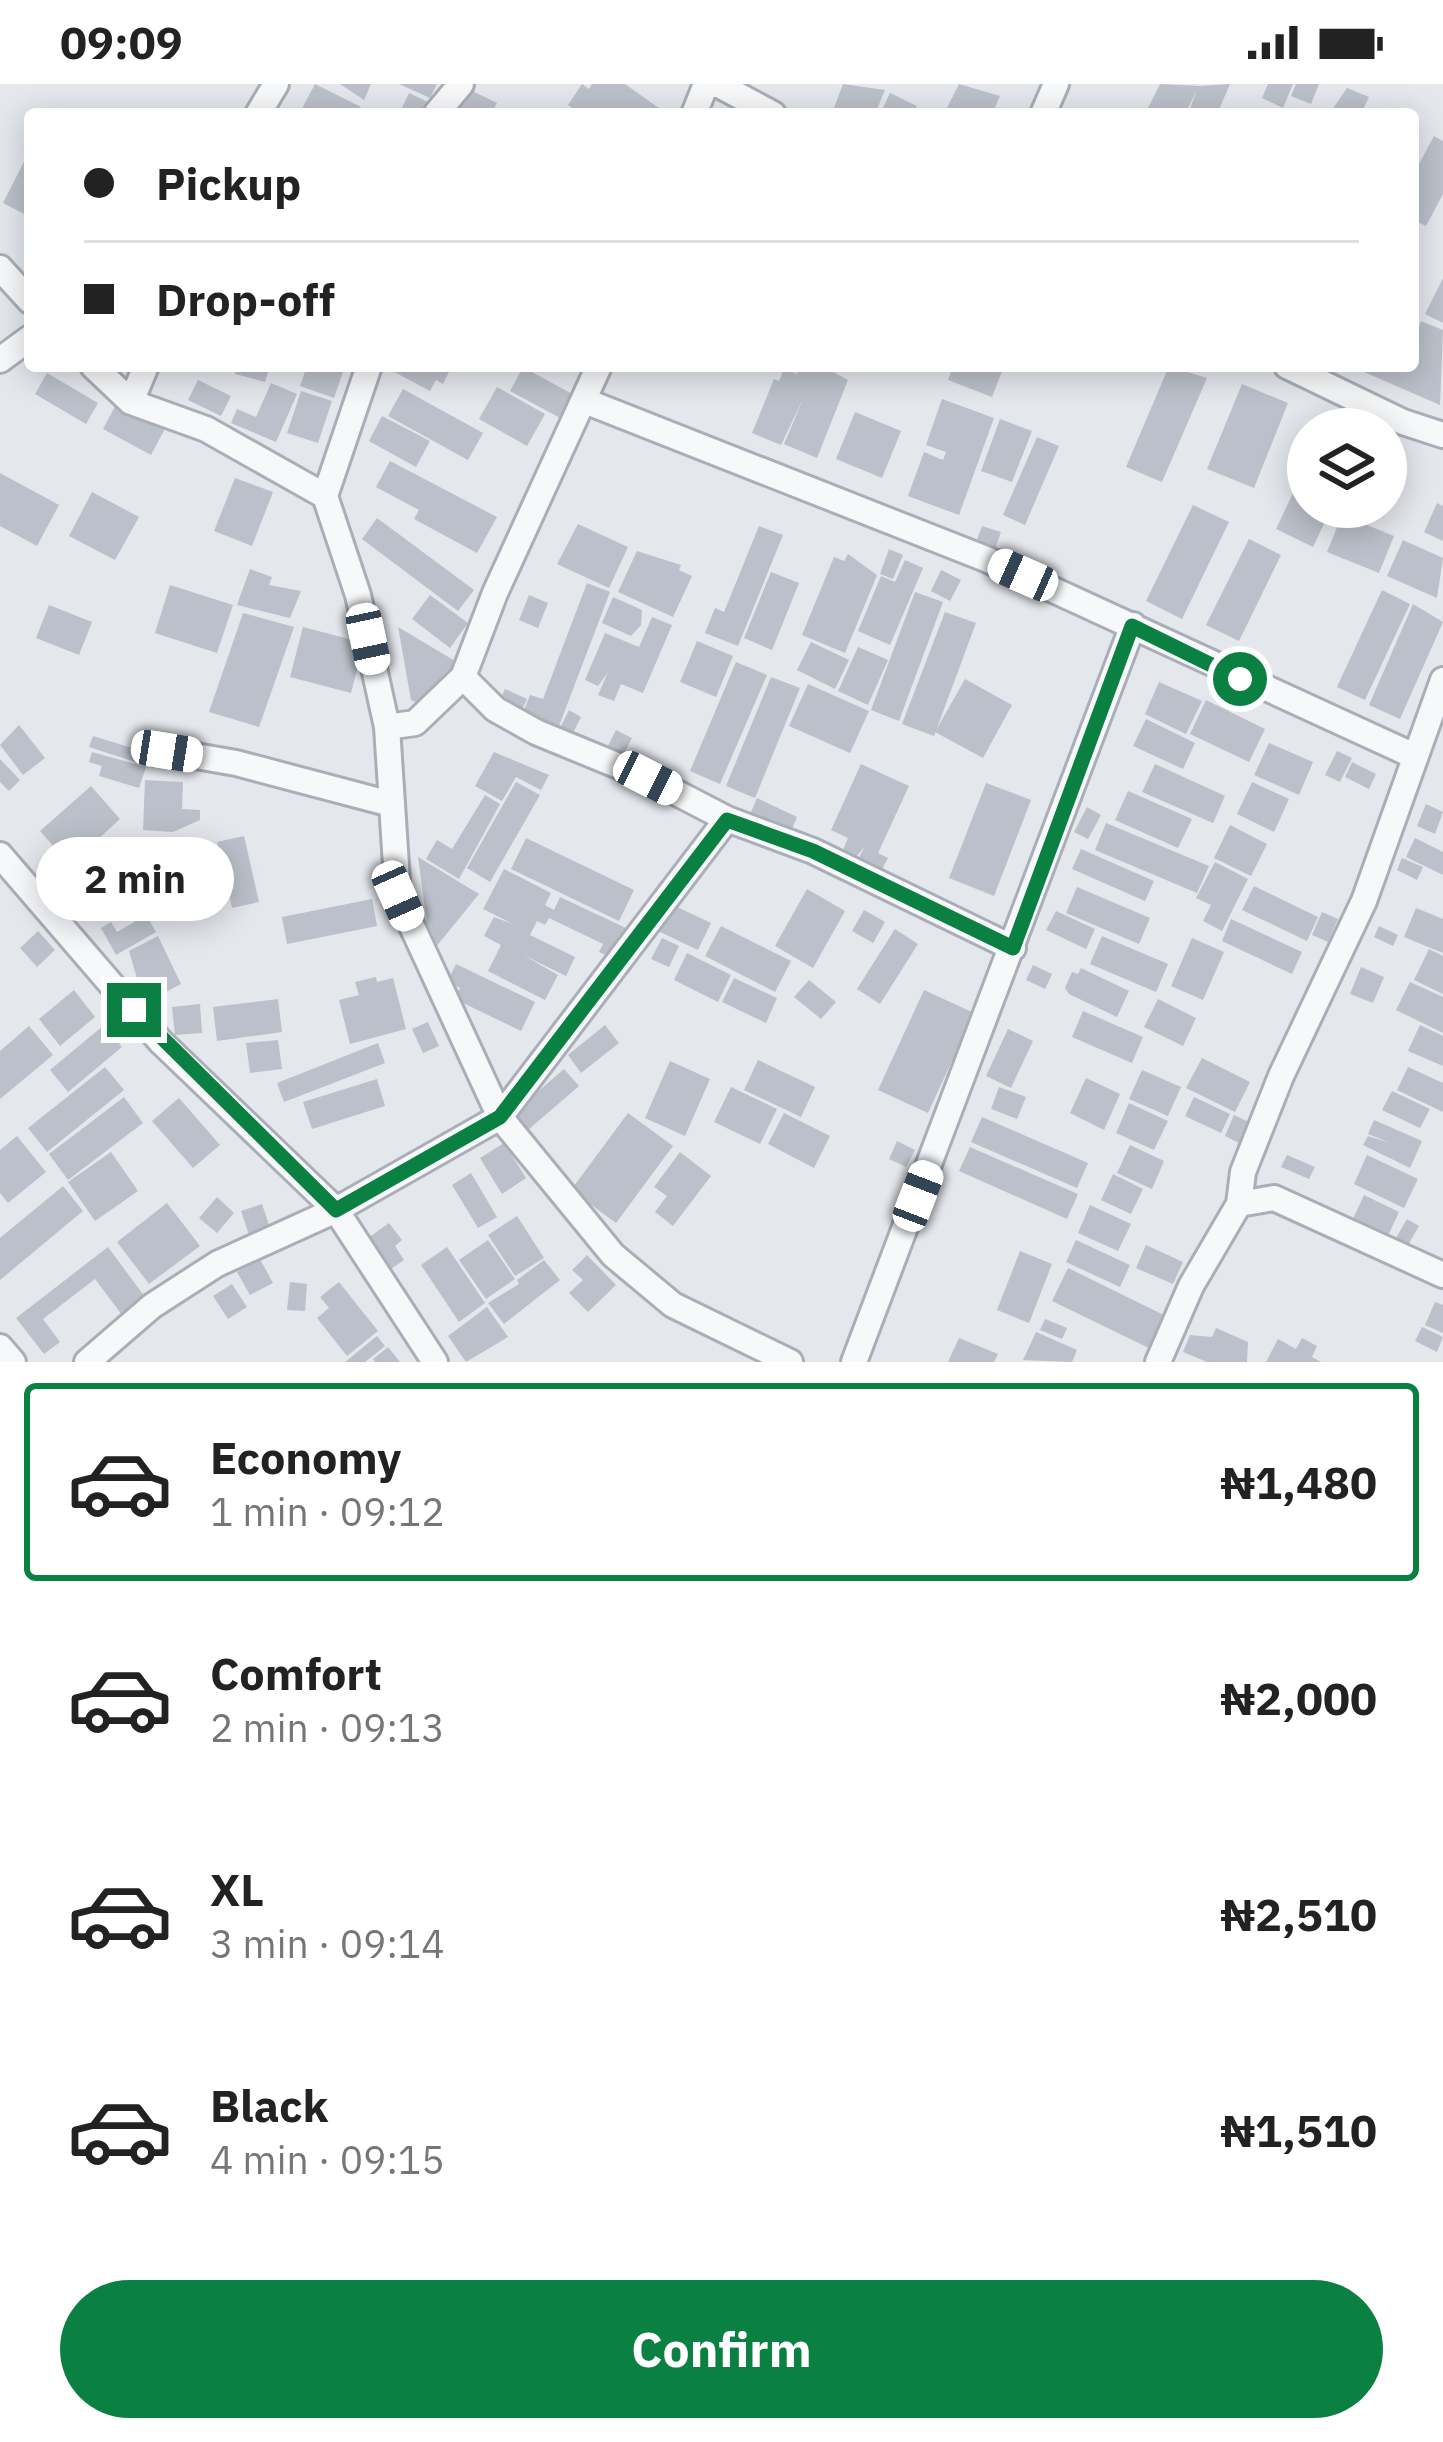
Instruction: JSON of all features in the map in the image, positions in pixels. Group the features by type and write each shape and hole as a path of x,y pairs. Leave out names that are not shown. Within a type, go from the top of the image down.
{"street":[{"path":"441,108 461,84"},
{"path":"717,84 762,108"},
{"path":"0,268 24,295"},
{"path":"99,372 131,402 206,429 325,496"},
{"path":"131,402 144,372"},
{"path":"367,372 325,496 358,595 386,727 398,896 500,1117 613,1255 674,1305 790,1362"},
{"path":"386,727 415,723 464,677 544,480 596,372"},
{"path":"1299,372 1403,422 1443,435"},
{"path":"585,401 986,559 1412,755"},
{"path":"854,1362 1132,626"},
{"path":"464,677 495,709 536,732 648,778 727,820 813,851 1013,948"},
{"path":"1158,1362 1191,1286 1239,1204 1243,1172 1280,1076 1364,901 1394,823 1412,755 1443,680"},
{"path":"167,751 255,767 392,805"},
{"path":"87,1362 152,1306 218,1264 336,1210 500,1117 727,820"},
{"path":"0,855 160,1040 336,1210 435,1362"},
{"path":"1239,1204 1274,1198 1443,1275"},
{"path":"0,1346 13,1362"}],"building":[{"path":"315,84 361,107 361,108 302,108"},
{"path":"340,84 371,84 364,100"},
{"path":"399,84 437,84 430,98"},
{"path":"582,84 589,89 592,84 625,84 659,108 572,108 568,105"},
{"path":"843,84 885,90 878,108 834,108"},
{"path":"959,84 1000,96 995,108 947,108"},
{"path":"1160,84 1230,84 1220,108 1190,108 1197,90 1188,108 1148,108"},
{"path":"1268,84 1293,84 1283,108 1262,98"},
{"path":"1296,84 1319,84 1311,104 1291,96"},
{"path":"466,88 497,103 494,108 456,108"},
{"path":"1347,88 1369,97 1364,108 1333,108"},
{"path":"409,93 436,106 435,108 402,108"},
{"path":"890,93 917,106 916,108 883,108"},
{"path":"1434,136 1443,141 1443,194 1426,226 1419,223 1419,164"},
{"path":"24,162 24,214 3,203"},
{"path":"1443,278 1443,323 1425,314"},
{"path":"1421,321 1443,330 1440,405 1364,372 1419,372"},
{"path":"236,372 268,372 265,382"},
{"path":"305,372 343,372 334,398 300,386"},
{"path":"394,372 449,372 443,384 436,380 430,391"},
{"path":"520,372 532,372 574,395 562,419 510,391"},
{"path":"783,372 833,372 848,380 817,458 784,444 804,397 781,445 752,433 774,379 779,381"},
{"path":"951,372 1002,372 992,397 948,380"},
{"path":"1166,372 1207,378 1162,482 1126,467"},
{"path":"47,373 98,403 86,424 35,394"},
{"path":"198,380 231,396 221,416 188,400"},
{"path":"271,383 297,394 276,442 231,423 237,409 256,417"},
{"path":"1242,384 1288,403 1254,488 1207,469"},
{"path":"497,387 545,414 527,446 479,419"},
{"path":"403,389 483,433 468,460 388,416"},
{"path":"301,391 332,401 318,443 287,433"},
{"path":"120,397 168,423 151,455 103,429"},
{"path":"942,399 994,418 959,515 908,496 924,452 943,460 946,452 926,445"},
{"path":"855,412 901,431 882,478 836,459"},
{"path":"382,416 430,441 416,467 369,441"},
{"path":"1000,419 1032,431 1012,482 981,471"},
{"path":"1037,437 1059,446 1025,525 1003,515"},
{"path":"390,461 497,517 477,553 414,519 419,510 376,487"},
{"path":"0,473 59,505 37,546 0,526"},
{"path":"235,478 273,492 252,546 214,531"},
{"path":"92,492 139,517 115,560 69,536"},
{"path":"1437,503 1443,506 1443,541 1424,532"},
{"path":"1193,505 1229,522 1182,619 1146,601"},
{"path":"1287,506 1287,528 1322,528 1313,547 1276,529"},
{"path":"377,518 474,590 458,611 362,539"},
{"path":"578,524 628,547 609,588 557,564"},
{"path":"759,526 783,535 738,646 705,633 715,608 724,612"},
{"path":"982,526 1001,532 994,552 975,545"},
{"path":"1337,528 1374,528 1394,536 1379,573 1327,552"},
{"path":"1249,539 1281,555 1239,641 1206,625"},
{"path":"1403,540 1443,558 1437,598 1387,576"},
{"path":"889,549 903,555 893,579 880,574"},
{"path":"637,551 681,565 679,570 692,576 673,617 618,592"},
{"path":"848,554 877,575 845,653 802,635 834,557 844,561"},
{"path":"905,560 923,568 890,645 858,631 881,576 895,582"},
{"path":"250,569 272,577 269,585 301,591 290,618 237,605"},
{"path":"941,570 961,580 950,601 931,591"},
{"path":"771,572 799,583 772,650 744,638"},
{"path":"587,583 610,592 559,726 523,713 530,695 543,699"},
{"path":"170,585 233,605 217,653 155,633"},
{"path":"1382,590 1410,604 1365,700 1337,687"},
{"path":"915,592 943,602 899,721 871,710"},
{"path":"430,595 468,623 450,648 412,619"},
{"path":"529,595 548,603 538,628 519,620"},
{"path":"613,597 642,610 641,625 631,636 602,623"},
{"path":"1413,604 1443,622 1400,719 1369,705"},
{"path":"49,605 92,622 79,655 36,638"},
{"path":"945,612 976,623 934,736 902,724"},
{"path":"243,613 294,627 259,727 209,712"},
{"path":"652,617 672,625 643,693 621,684 614,701 598,695 608,672 598,686 585,680 605,633 639,647"},
{"path":"303,627 364,643 351,693 290,677"},
{"path":"398,627 455,661 431,710 411,700"},
{"path":"697,641 733,656 716,697 680,682"},
{"path":"811,642 849,660 835,689 797,670"},
{"path":"858,647 888,660 868,705 838,691"},
{"path":"736,662 767,675 720,784 690,771"},
{"path":"771,677 800,688 755,798 726,786"},
{"path":"965,679 1012,705 983,758 935,732"},
{"path":"1159,682 1202,701 1186,734 1145,714"},
{"path":"808,684 869,711 850,753 789,726"},
{"path":"505,689 527,699 522,710 500,700"},
{"path":"1206,700 1265,729 1249,762 1190,734"},
{"path":"569,710 581,717 573,733 561,726"},
{"path":"1146,719 1195,743 1183,769 1133,746"},
{"path":"19,725 45,758 23,775 0,745"},
{"path":"616,730 632,738 623,755 608,746"},
{"path":"93,736 158,756 154,768 89,747"},
{"path":"1269,743 1313,762 1299,795 1254,775"},
{"path":"1337,751 1352,758 1340,782 1325,775"},
{"path":"92,752 146,767 139,788 99,776 102,766 89,762"},
{"path":"494,752 549,775 541,790 516,777 502,801 475,786"},
{"path":"0,759 20,780 9,791 0,782"},
{"path":"1352,762 1376,774 1369,789 1345,777"},
{"path":"861,764 909,786 878,853 888,858 879,875 856,864 865,846 857,856 843,850 848,838 831,830"},
{"path":"1155,764 1225,796 1213,823 1142,792"},
{"path":"145,780 183,782 182,809 200,810 200,820 173,832 143,830"},
{"path":"516,782 540,795 490,882 467,868"},
{"path":"1252,782 1289,799 1274,832 1237,814"},
{"path":"986,783 1031,800 994,896 949,878"},
{"path":"91,786 120,819 70,865 40,831"},
{"path":"1128,791 1192,819 1178,848 1115,820"},
{"path":"485,795 500,804 459,879 426,859 437,840 452,849"},
{"path":"757,798 797,817 789,836 749,817"},
{"path":"1426,804 1443,812 1435,834 1417,826"},
{"path":"1087,807 1101,815 1088,839 1074,832"},
{"path":"1106,823 1209,866 1197,893 1095,850"},
{"path":"1230,825 1267,844 1251,876 1214,858"},
{"path":"244,836 259,902 232,908 217,842"},
{"path":"526,838 634,890 619,921 511,869"},
{"path":"1415,838 1443,852 1443,875 1406,857"},
{"path":"1081,849 1154,881 1145,901 1072,869"},
{"path":"418,857 479,894 431,953"},
{"path":"1402,858 1423,867 1417,880 1397,870"},
{"path":"1215,862 1248,879 1222,931 1203,921 1211,905 1196,898"},
{"path":"504,869 551,893 545,905 554,910 560,897 630,930 616,960 599,952 603,944 549,918 545,925 537,921 530,935 575,957 566,976 523,955 558,975 545,1000 488,971 501,945 484,936 494,917 515,925 483,909"},
{"path":"109,880 117,892 96,907 88,895"},
{"path":"1254,886 1318,917 1307,941 1242,910"},
{"path":"1077,887 1150,918 1139,944 1066,913"},
{"path":"807,889 845,911 813,968 775,946"},
{"path":"372,899 377,926 287,944 282,917"},
{"path":"671,904 711,923 698,950 658,931"},
{"path":"1416,908 1443,919 1443,953 1404,937"},
{"path":"864,910 885,922 873,943 852,931"},
{"path":"1056,911 1095,929 1086,949 1046,930"},
{"path":"1322,912 1338,919 1328,942 1312,935"},
{"path":"146,915 156,932 116,955 101,928 111,922 117,932"},
{"path":"1231,919 1302,952 1292,974 1222,941"},
{"path":"721,926 791,961 775,992 705,956"},
{"path":"1379,926 1398,935 1393,946 1374,937"},
{"path":"895,929 918,944 880,1004 857,989"},
{"path":"38,931 55,950 37,967 20,948"},
{"path":"158,936 181,984 154,998 145,982 139,985 129,951"},
{"path":"1102,936 1168,964 1156,992 1090,964"},
{"path":"662,938 679,946 669,967 651,959"},
{"path":"1192,938 1224,952 1203,1000 1171,986"},
{"path":"1429,949 1443,956 1443,994 1414,980"},
{"path":"687,953 731,975 718,1002 674,980"},
{"path":"456,964 535,1002 521,1031 455,999 460,988 447,982"},
{"path":"1033,965 1052,974 1045,989 1026,980"},
{"path":"1361,967 1384,977 1373,1003 1350,994"},
{"path":"1081,968 1129,991 1117,1017 1069,994 1065,988 1072,972 1078,974"},
{"path":"376,977 377,982 393,978 406,1029 350,1044 339,1000 359,995 355,982"},
{"path":"734,978 777,998 766,1023 722,1002"},
{"path":"809,980 836,1002 821,1019 794,997"},
{"path":"1410,982 1443,997 1443,1033 1396,1010"},
{"path":"74,990 95,1017 60,1046 39,1019"},
{"path":"924,990 974,1013 928,1113 878,1090"},
{"path":"278,999 282,1032 217,1041 213,1007"},
{"path":"1158,999 1196,1018 1183,1046 1144,1027"},
{"path":"200,1004 202,1033 175,1035 172,1007"},
{"path":"1083,1011 1143,1037 1132,1063 1072,1037"},
{"path":"428,1022 439,1046 423,1053 412,1029"},
{"path":"104,1025 122,1047 68,1092 50,1070"},
{"path":"605,1025 619,1043 581,1073 568,1055"},
{"path":"1420,1025 1443,1036 1443,1066 1408,1051"},
{"path":"29,1026 53,1055 0,1099 0,1051"},
{"path":"1008,1029 1033,1041 1011,1088 986,1076"},
{"path":"278,1040 282,1069 250,1073 246,1043"},
{"path":"378,1043 385,1063 284,1102 277,1083"},
{"path":"1202,1058 1250,1082 1235,1112 1186,1088"},
{"path":"758,1060 815,1087 801,1117 744,1090"},
{"path":"670,1061 710,1079 685,1136 645,1118"},
{"path":"105,1067 124,1090 47,1152 28,1128"},
{"path":"1408,1067 1443,1083 1443,1112 1397,1090"},
{"path":"564,1069 579,1086 528,1130 513,1113"},
{"path":"1142,1070 1181,1087 1168,1116 1129,1099"},
{"path":"1086,1078 1120,1094 1104,1130 1070,1113"},
{"path":"377,1079 385,1106 312,1129 303,1102"},
{"path":"731,1087 777,1109 760,1144 714,1122"},
{"path":"999,1087 1026,1097 1017,1119 991,1109"},
{"path":"1392,1091 1430,1109 1420,1128 1382,1110"},
{"path":"124,1097 143,1123 68,1180 49,1154"},
{"path":"1194,1097 1230,1114 1221,1133 1185,1116"},
{"path":"179,1098 220,1145 193,1168 152,1121"},
{"path":"1129,1103 1168,1121 1154,1150 1116,1133"},
{"path":"628,1113 673,1146 616,1223 571,1190"},
{"path":"784,1113 830,1136 814,1168 768,1144"},
{"path":"1234,1115 1251,1123 1241,1144 1225,1136"},
{"path":"982,1117 1088,1163 1077,1188 971,1142"},
{"path":"1374,1120 1422,1141 1410,1168 1363,1145 1368,1136 1390,1143 1368,1134"},
{"path":"17,1136 46,1172 8,1203 0,1193 0,1150"},
{"path":"897,1141 915,1150 906,1167 889,1159"},
{"path":"504,1143 526,1178 502,1194 480,1158"},
{"path":"1130,1145 1164,1161 1152,1189 1117,1173"},
{"path":"970,1147 1078,1194 1067,1219 959,1171"},
{"path":"111,1152 138,1191 95,1221 68,1182"},
{"path":"680,1152 711,1176 673,1226 655,1212 667,1196 654,1187"},
{"path":"1287,1155 1315,1167 1309,1179 1281,1167"},
{"path":"1367,1155 1418,1179 1404,1208 1354,1184"},
{"path":"471,1173 497,1217 478,1228 452,1185"},
{"path":"1113,1174 1143,1189 1131,1214 1101,1200"},
{"path":"63,1186 83,1211 0,1280 0,1238"},
{"path":"1364,1195 1399,1212 1387,1238 1352,1221"},
{"path":"217,1197 234,1213 217,1233 199,1218"},
{"path":"167,1203 200,1246 149,1284 117,1242"},
{"path":"262,1204 270,1228 249,1235 241,1211"},
{"path":"1090,1205 1131,1224 1118,1251 1078,1233"},
{"path":"517,1216 544,1258 515,1276 488,1235"},
{"path":"1407,1219 1419,1226 1408,1245 1396,1238"},
{"path":"389,1223 402,1240 395,1246 404,1260 391,1269 368,1238"},
{"path":"488,1240 515,1279 486,1299 459,1260"},
{"path":"1076,1240 1130,1265 1120,1287 1066,1262"},
{"path":"1146,1245 1183,1262 1173,1284 1136,1268"},
{"path":"108,1247 148,1301 125,1319 95,1279 43,1319 60,1342 44,1354 16,1318"},
{"path":"447,1247 485,1303 459,1322 421,1265"},
{"path":"1020,1251 1052,1264 1029,1323 997,1310"},
{"path":"587,1255 616,1285 588,1312 569,1293 583,1280 572,1270"},
{"path":"260,1259 273,1283 250,1295 237,1272"},
{"path":"544,1260 560,1280 504,1324 488,1303 519,1284 517,1280"},
{"path":"1068,1268 1172,1319 1157,1352 1052,1301"},
{"path":"290,1282 307,1284 305,1311 287,1310"},
{"path":"339,1282 378,1331 347,1356 317,1318 329,1308 320,1297"},
{"path":"232,1284 247,1307 228,1319 213,1296"},
{"path":"1435,1302 1443,1305 1443,1333 1425,1325"},
{"path":"487,1307 508,1337 466,1362 448,1336"},
{"path":"1045,1319 1067,1328 1062,1339 1040,1330"},
{"path":"1422,1327 1443,1337 1437,1352 1415,1341"},
{"path":"1216,1328 1248,1342 1247,1362 1207,1362 1183,1352 1190,1335 1212,1337"},
{"path":"1036,1332 1077,1350 1072,1362 1023,1360"},
{"path":"377,1336 385,1346 365,1362 345,1362"},
{"path":"959,1338 998,1354 994,1362 948,1362"},
{"path":"1302,1338 1317,1346 1312,1357 1321,1362 1266,1362 1278,1339 1296,1349"},
{"path":"388,1347 400,1362 375,1362 373,1359"}],"route":[{"path":"134,1010 336,1210 500,1117 727,820 813,851 1013,948 1132,626 1240,679"}]}
